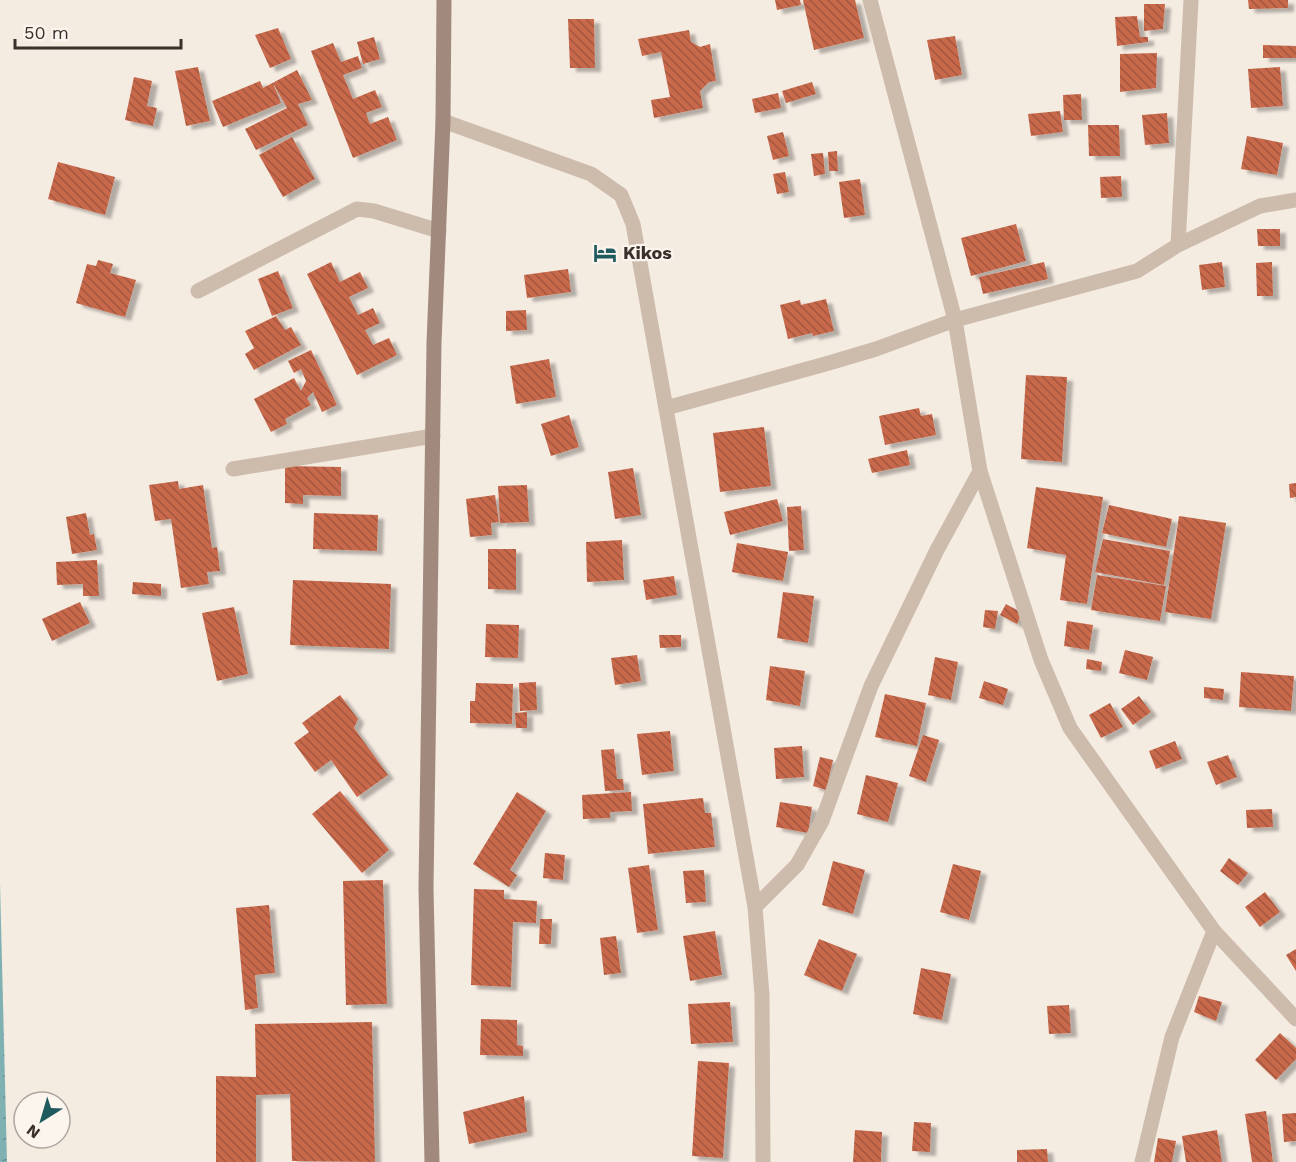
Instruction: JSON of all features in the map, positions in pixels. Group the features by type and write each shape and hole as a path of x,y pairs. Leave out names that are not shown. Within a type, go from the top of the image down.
{"street":[{"path":"432,1162 426,888 433,436 443,121 444,0"},
{"path":"870,0 955,320 980,471 1041,660 1070,728 1214,931 1296,1019"},
{"path":"1178,244 1191,0"},
{"path":"443,121 591,174 621,195 633,224 755,907 762,995 763,1162"},
{"path":"666,408 857,355 955,320 1137,271 1178,244 1260,206 1296,200"},
{"path":"198,291 357,209 374,211 439,231"},
{"path":"233,469 433,436"},
{"path":"755,907 797,864 822,821 871,686 937,550 980,471"},
{"path":"1142,1162 1172,1037 1214,931"}],"water":[{"path":"0,883 7,1162 0,1162"}],"building":[{"path":"775,0 800,0 801,5 777,10"},
{"path":"803,0 855,0 864,38 814,50"},
{"path":"1248,0 1288,0 1288,8 1249,9"},
{"path":"1144,4 1165,4 1163,29 1144,31"},
{"path":"1137,16 1140,37 1148,37 1148,42 1117,46 1115,17"},
{"path":"568,19 594,19 595,68 570,68"},
{"path":"278,28 291,59 270,68 255,35"},
{"path":"689,30 691,42 700,47 710,44 716,81 709,82 700,91 703,108 654,118 651,100 670,97 661,52 642,56 638,39"},
{"path":"955,36 962,75 935,80 927,40"},
{"path":"374,37 380,59 363,64 357,42"},
{"path":"333,43 341,62 358,56 362,68 343,75 353,99 375,90 382,107 366,113 370,124 388,117 397,140 353,158 311,51"},
{"path":"1263,45 1296,46 1296,58 1263,58"},
{"path":"1157,53 1156,88 1120,92 1120,54"},
{"path":"198,67 210,121 186,126 175,71"},
{"path":"1280,67 1283,106 1251,108 1248,69"},
{"path":"297,70 312,100 298,104 308,125 256,150 245,129 287,108 273,83 281,103 223,127 212,101 260,81 263,88"},
{"path":"134,77 152,81 147,106 157,108 153,126 125,120"},
{"path":"812,82 816,94 786,103 782,91"},
{"path":"778,93 781,108 755,113 752,99"},
{"path":"1081,94 1082,120 1064,120 1063,95"},
{"path":"1060,111 1063,132 1031,136 1028,114"},
{"path":"1167,113 1169,143 1145,145 1142,115"},
{"path":"1088,125 1119,125 1120,156 1089,156"},
{"path":"783,132 789,156 773,160 767,136"},
{"path":"1247,136 1283,143 1277,175 1241,169"},
{"path":"292,137 315,179 283,197 259,155"},
{"path":"837,151 838,171 829,171 828,152"},
{"path":"823,153 825,174 814,176 811,154"},
{"path":"58,162 115,177 105,215 48,199"},
{"path":"785,172 789,192 777,194 773,174"},
{"path":"1121,176 1122,197 1101,198 1100,177"},
{"path":"860,179 865,215 844,218 839,182"},
{"path":"1016,224 1026,261 971,276 961,238"},
{"path":"1257,229 1280,229 1280,246 1258,246"},
{"path":"98,260 113,264 110,273 136,280 125,317 76,303 87,264 96,266"},
{"path":"331,262 340,282 360,272 368,288 349,297 358,315 373,308 380,323 365,330 373,345 389,338 397,355 357,375 307,274"},
{"path":"1044,262 1048,279 983,294 979,277"},
{"path":"1222,262 1225,287 1202,290 1199,265"},
{"path":"1272,262 1273,296 1257,296 1256,263"},
{"path":"568,269 571,292 527,298 524,275"},
{"path":"278,271 293,308 272,316 258,279"},
{"path":"826,299 834,331 788,339 780,305 800,300 801,305"},
{"path":"526,310 527,330 506,331 506,311"},
{"path":"276,316 285,330 291,327 301,345 254,370 245,354 254,348 245,331"},
{"path":"311,350 337,405 322,412 313,392 307,398 311,405 285,419 287,424 271,432 254,399 294,378 301,391 306,381 301,369 294,373 288,361"},
{"path":"549,359 556,397 516,404 510,366"},
{"path":"1026,375 1067,377 1062,462 1021,459"},
{"path":"919,408 921,416 932,414 936,435 885,445 879,416"},
{"path":"569,415 579,447 551,456 541,424"},
{"path":"764,427 771,486 720,492 713,433"},
{"path":"907,450 910,465 872,473 868,459"},
{"path":"285,466 341,467 341,496 303,495 303,504 285,503"},
{"path":"633,468 641,515 615,519 608,472"},
{"path":"178,481 179,489 203,485 212,548 217,547 220,571 207,572 209,584 181,588 171,519 155,521 149,485"},
{"path":"1296,483 1296,497 1290,498 1289,484"},
{"path":"527,485 529,522 500,523 498,486"},
{"path":"1036,487 1103,497 1087,604 1060,600 1066,555 1027,548"},
{"path":"495,495 499,522 491,523 492,535 470,537 466,499"},
{"path":"777,499 783,521 730,535 724,512"},
{"path":"1109,505 1172,519 1166,547 1102,533"},
{"path":"801,506 804,550 789,551 787,507"},
{"path":"86,513 90,535 94,534 97,550 72,554 66,517"},
{"path":"314,513 378,515 377,551 313,549"},
{"path":"1179,516 1226,523 1211,619 1165,612"},
{"path":"1103,539 1170,551 1164,585 1095,572"},
{"path":"622,540 624,580 587,582 586,542"},
{"path":"737,543 788,552 783,581 732,572"},
{"path":"488,549 516,549 516,590 488,589"},
{"path":"97,560 99,596 83,596 83,584 57,585 56,562"},
{"path":"1097,575 1166,586 1160,621 1091,610"},
{"path":"674,576 677,595 646,600 643,580"},
{"path":"293,580 391,584 389,649 290,645"},
{"path":"133,582 161,584 161,596 132,594"},
{"path":"783,592 814,596 808,643 777,638"},
{"path":"80,602 90,623 52,641 42,619"},
{"path":"1006,604 1022,613 1017,624 1000,615"},
{"path":"234,607 248,674 217,681 202,613"},
{"path":"985,610 998,611 995,629 983,627"},
{"path":"1067,621 1093,625 1089,650 1064,646"},
{"path":"486,624 519,625 518,658 485,657"},
{"path":"659,635 681,635 681,647 660,648"},
{"path":"1125,650 1153,657 1147,680 1119,673"},
{"path":"637,655 641,681 615,685 611,658"},
{"path":"935,657 958,662 951,700 928,695"},
{"path":"1087,659 1102,662 1101,671 1086,669"},
{"path":"770,666 805,671 800,706 766,700"},
{"path":"1241,672 1294,676 1291,711 1239,707"},
{"path":"984,681 1008,689 1003,705 979,698"},
{"path":"536,682 537,710 520,711 519,683"},
{"path":"476,683 513,684 512,724 470,723 470,701 475,701"},
{"path":"1204,687 1224,689 1223,700 1204,698"},
{"path":"885,694 926,703 917,746 875,737"},
{"path":"340,695 358,719 354,728 388,775 357,797 331,760 315,772 294,743 309,732 302,723"},
{"path":"1139,696 1151,712 1133,725 1121,709"},
{"path":"1110,703 1123,727 1101,738 1089,715"},
{"path":"527,712 527,728 516,728 515,713"},
{"path":"670,731 674,771 642,775 637,734"},
{"path":"923,735 939,740 926,782 909,776"},
{"path":"1175,741 1182,759 1156,769 1149,751"},
{"path":"802,746 804,777 776,779 774,748"},
{"path":"614,749 617,779 623,779 624,790 605,791 601,750"},
{"path":"1228,755 1237,777 1216,785 1207,762"},
{"path":"820,757 833,760 826,790 813,786"},
{"path":"866,775 898,783 888,822 857,814"},
{"path":"340,791 389,850 362,873 312,814"},
{"path":"517,792 546,811 510,870 517,875 509,887 473,864"},
{"path":"631,792 632,811 610,812 610,818 583,819 582,795"},
{"path":"703,798 705,813 711,813 715,847 648,854 643,804"},
{"path":"780,802 812,807 808,833 776,827"},
{"path":"1272,809 1273,827 1247,828 1246,810"},
{"path":"545,853 565,855 563,880 543,878"},
{"path":"1229,858 1248,873 1238,885 1220,871"},
{"path":"833,861 865,870 853,914 822,905"},
{"path":"953,864 981,871 969,920 940,912"},
{"path":"649,865 658,930 637,933 628,868"},
{"path":"704,870 706,902 686,903 683,871"},
{"path":"383,880 387,1004 346,1005 343,881"},
{"path":"474,889 504,890 504,899 537,901 536,923 513,922 511,987 471,985"},
{"path":"1265,892 1280,912 1260,927 1245,907"},
{"path":"269,905 275,973 255,975 258,1008 245,1010 236,908"},
{"path":"540,919 552,919 551,944 539,944"},
{"path":"715,931 722,975 690,981 683,936"},
{"path":"616,936 621,973 604,975 600,938"},
{"path":"819,939 857,954 842,991 804,975"},
{"path":"1296,949 1296,971 1286,955"},
{"path":"921,968 951,974 942,1020 913,1014"},
{"path":"1199,996 1222,1002 1216,1021 1194,1012"},
{"path":"730,1002 733,1042 691,1044 688,1004"},
{"path":"1069,1005 1071,1033 1049,1034 1047,1006"},
{"path":"481,1019 517,1020 517,1045 523,1046 523,1056 480,1055"},
{"path":"372,1022 375,1162 292,1161 290,1094 256,1095 256,1162 216,1162 216,1076 256,1077 255,1024"},
{"path":"1280,1033 1296,1048 1296,1059 1276,1080 1255,1060"},
{"path":"698,1061 729,1063 723,1158 692,1156"},
{"path":"524,1096 527,1132 469,1144 463,1112"},
{"path":"1266,1111 1273,1162 1252,1162 1245,1114"},
{"path":"1296,1113 1296,1141 1284,1142 1282,1114"},
{"path":"914,1122 931,1123 930,1152 912,1151"},
{"path":"855,1130 882,1132 881,1162 853,1162"},
{"path":"1217,1130 1222,1162 1186,1162 1182,1136"},
{"path":"1158,1138 1176,1141 1172,1162 1154,1162"},
{"path":"1047,1149 1048,1162 1017,1162 1017,1150"}],"place":[{"name":"Kikos","path":"605,253"}]}
